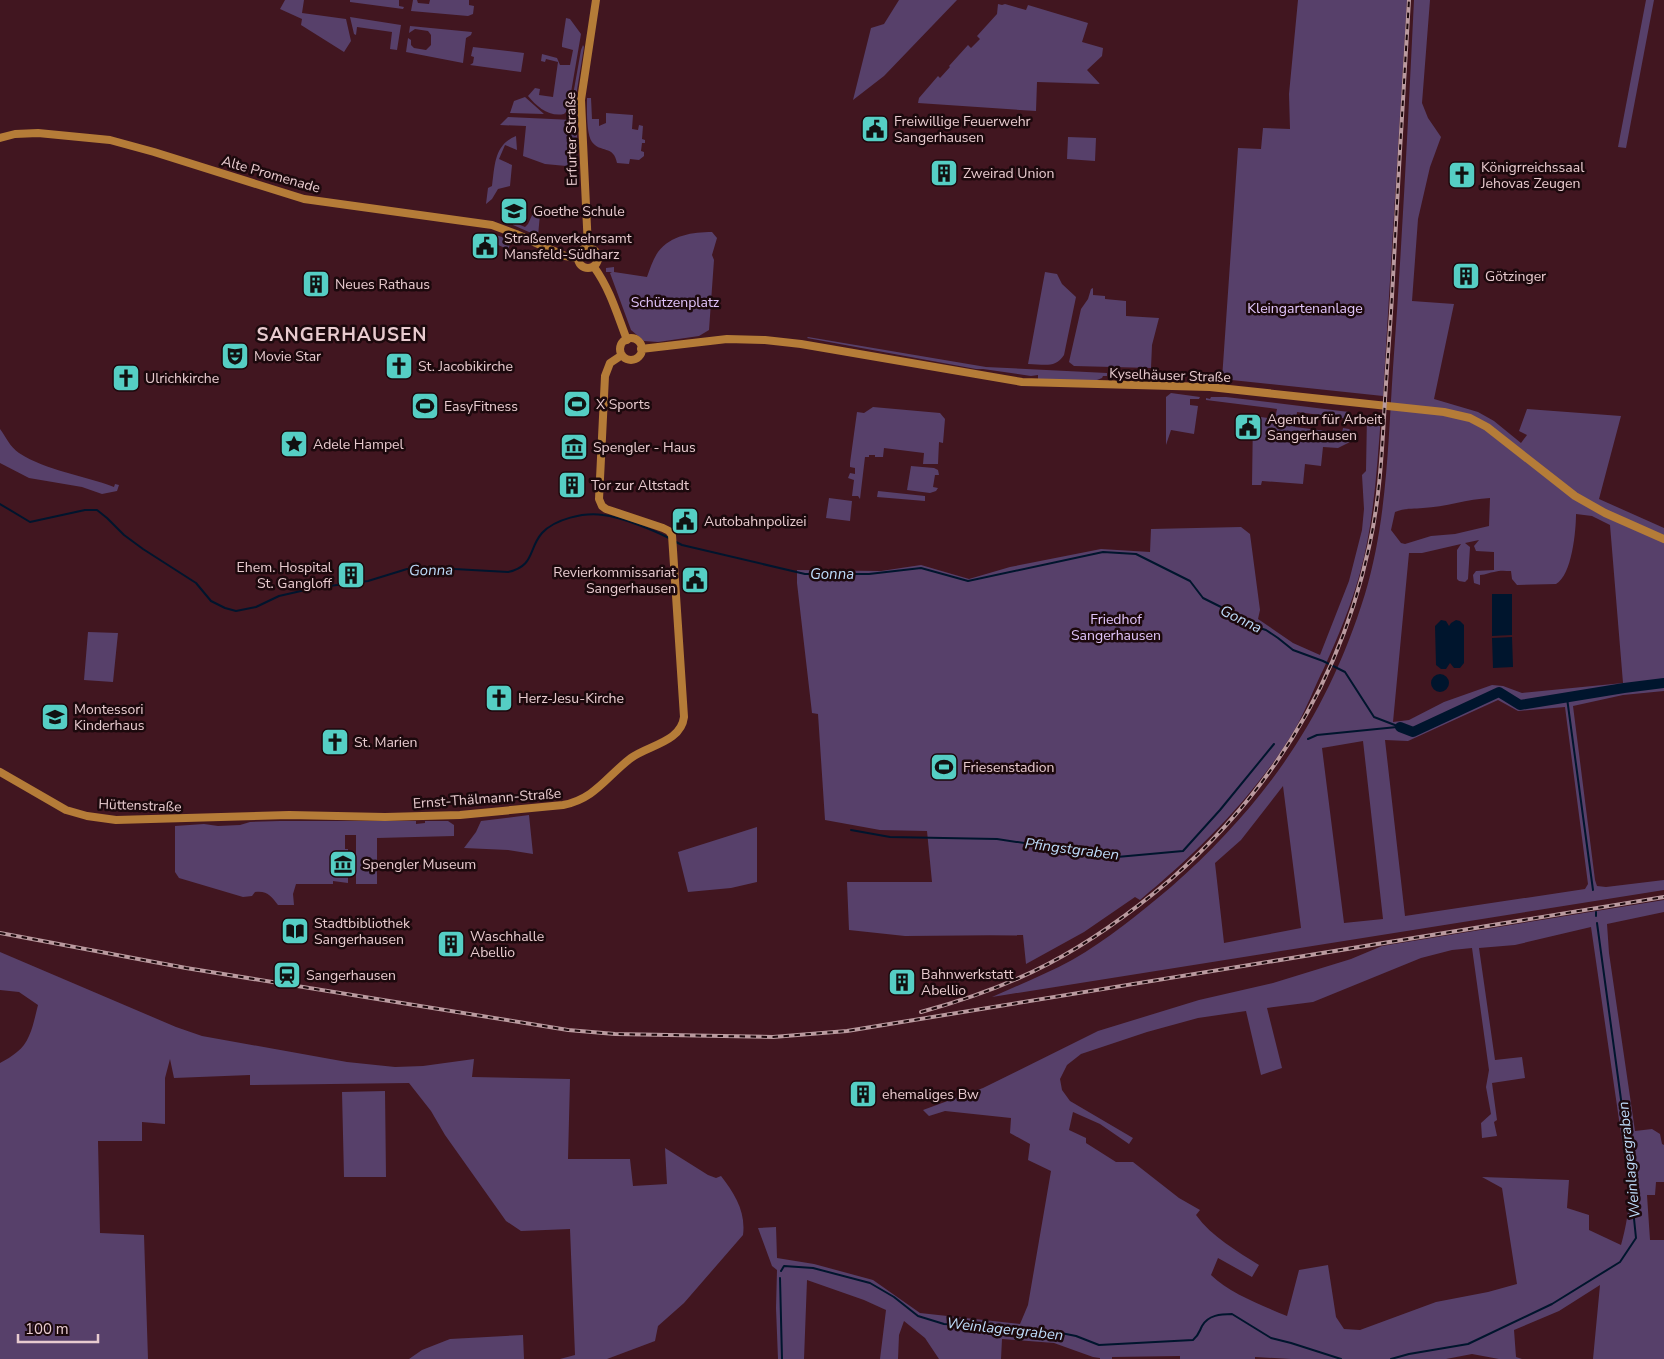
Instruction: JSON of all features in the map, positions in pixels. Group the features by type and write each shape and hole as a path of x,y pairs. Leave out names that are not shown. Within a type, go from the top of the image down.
{"main road":[{"name":"Erfurter Straße","path":"588,248 581,100 596,0"},
{"name":"Alte Promenade","path":"0,138 15,134 57,134 119,142 304,199 496,226 565,256 577,258"},
{"path":"588,248 594,250 598,256 594,267 587,269 578,263 577,258 581,251 588,248"},
{"path":"594,267 610,294 626,340"},
{"path":"626,340 636,340 641,349 639,356 634,360 626,359 622,355 620,347 626,340"},
{"name":"Kyselhäuser Straße","path":"641,349 726,340 771,341 801,344 1022,382 1205,386 1444,412 1470,418 1487,427 1575,496 1605,513 1664,539"},
{"name":"Ernst-Thälmann-Straße","path":"289,815 390,817 487,813 567,804 584,798 598,789 631,758 673,736 679,730 683,722 684,712 671,533 668,530 606,509 599,501 605,376 610,363 622,355"},
{"name":"Hüttenstraße","path":"0,772 66,810 104,819 167,820 289,815"}],"green space":[{"path":"285,0 304,0 302,13 346,19 351,41 344,52 301,25 302,19 280,9"},
{"path":"350,0 399,0 399,6 404,7 403,9 350,2"},
{"path":"413,0 417,0 418,3 429,4 430,0 469,0 469,5 474,6 473,14 468,16 411,11"},
{"path":"899,0 957,0 884,76 853,100 871,28 884,24"},
{"name":"Kleingartenanlage","path":"1298,0 1407,0 1383,396 1222,379 1238,148 1261,149 1263,128 1290,129 1289,94"},
{"path":"1414,0 1430,0 1422,103 1428,118 1441,137 1430,167 1418,219 1412,301 1454,304 1434,399 1478,412 1494,421 1521,443 1527,435 1519,431 1527,409 1621,416 1599,499 1664,528 1664,691 1623,695 1573,706 1597,886 1606,887 1664,880 1664,890 992,997 1072,960 1098,944 1159,897 1205,855 1264,790 1289,755 1312,718 1350,638 1365,594 1378,538 1388,453 1405,184","holes":["1490,498 1489,526 1455,534 1431,536 1405,544 1401,543 1391,530 1395,512","1576,514 1592,516 1610,525 1623,683 1522,693 1503,686 1492,685 1444,702 1409,720 1393,722 1409,553 1422,553 1461,544 1457,550 1457,579 1465,582 1468,579 1470,547 1465,543 1479,540 1474,546 1476,551 1494,552 1494,570 1476,571 1473,575 1474,583 1480,585 1480,575 1496,571 1511,571 1512,579 1517,585 1556,584 1566,572 1572,552","1498,700 1518,711 1565,707 1588,884 1585,889 1405,916 1385,740 1408,741","1363,741 1383,919 1344,923 1322,748","1283,786 1301,928 1224,943 1215,863 1241,840"]},
{"path":"1646,0 1654,0 1626,148 1618,147"},
{"path":"998,4 1026,10 1028,5 1088,23 1082,42 1103,48 1102,56 1087,70 1100,84 1037,82 1036,111 918,103 919,98 938,76 940,78 968,45 971,48 980,39 977,36 997,14"},
{"path":"350,17 401,25 397,50 390,49 392,32 357,27 356,35 354,34"},
{"path":"566,18 570,19 581,34 568,110 564,114 559,115 548,113 535,104 528,96 535,88 540,89 539,95 553,97 558,62 546,59 545,62 541,61 542,54 557,58 560,65 570,65 573,50 562,47"},
{"path":"410,26 472,32 466,38 463,63 406,52 408,38 411,40 411,45 414,48 426,50 431,45 431,35 428,31 415,29 409,33"},
{"path":"583,45 577,90 576,117 570,118 567,115 570,112"},
{"path":"473,47 524,53 521,72 470,65 473,63 474,57 471,56"},
{"path":"525,97 544,114 510,113 514,101"},
{"path":"587,98 591,98 592,119 599,119 599,126 606,123 606,113 633,115 632,129 638,130 639,125 643,126 642,139 645,140 645,143 642,143 641,151 644,152 644,156 639,160 630,159 629,164 617,163 610,151 592,142 587,121"},
{"path":"508,117 573,120 577,129 577,167 545,164 523,156 526,126 500,125"},
{"path":"516,136 517,150 505,145 499,159 512,165 510,186 498,189 492,199 486,204 488,188 492,186 497,156 503,145"},
{"path":"1068,137 1096,138 1095,161 1067,159"},
{"path":"534,211 540,212 538,236 513,225 513,222 525,227"},
{"path":"486,232 512,240 507,252 504,251 505,248 482,238"},
{"name":"Schützenplatz","path":"712,232 717,238 712,255 714,260 709,330 699,336 658,342 644,341 631,330 610,273 612,272 606,272 606,268 614,267 614,272 647,277 656,255 663,246 676,238 690,234"},
{"path":"1045,272 1057,274 1062,284 1076,297 1064,355 1053,364 1028,364"},
{"path":"1093,288 1093,295 1105,296 1105,299 1126,301 1126,316 1159,318 1152,345 1151,368 1074,366 1069,362 1081,309"},
{"path":"808,337 986,367 1107,373 1107,376 1097,380 1038,381 1038,375 1031,376 976,369"},
{"path":"1171,393 1200,397 1199,399 1190,399 1190,405 1198,406 1194,434 1171,430 1166,445 1166,397"},
{"path":"1211,397 1226,397 1349,412 1349,420 1343,422 1343,418 1297,412 1295,427 1342,433 1343,428 1349,429 1352,441 1338,448 1323,447 1321,466 1305,464 1303,484 1262,481 1261,485 1252,485 1253,416 1275,419 1277,409 1206,400 1206,398 1210,399"},
{"path":"873,407 940,413 945,419 943,443 939,442 938,464 923,464 924,453 884,448 883,457 869,455 869,457 865,457 860,499 858,496 852,496 854,480 848,478 850,473 855,474 855,468 850,467 850,463 857,412 864,413"},
{"name":"Friedhof Sangerhausen","path":"1367,415 1381,416 1374,495 1365,554 1344,621 1303,714 1280,753 1263,777 1205,842 1140,900 1135,897 1084,932 1026,964 1023,935 905,936 849,930 847,882 932,882 927,831 880,830 825,820 818,714 812,713 797,570 881,571 921,565 969,579 1010,567 1101,549 1150,552 1151,529 1241,527 1250,534 1260,610 1258,619 1293,643 1320,655 1349,581 1362,530 1364,509 1362,475 1366,471"},
{"path":"0,429 13,448 30,459 53,469 114,487 115,484 119,485 117,491 102,494 82,487 29,478 0,463"},
{"path":"911,466 938,470 939,475 935,475 933,487 938,488 936,491 930,493 907,490"},
{"path":"878,491 925,496 925,501 877,497"},
{"path":"829,498 852,501 850,521 826,518"},
{"path":"88,632 118,633 113,682 84,680"},
{"path":"529,815 533,854 508,850 464,848 476,832 481,821"},
{"path":"416,821 416,824 425,823 425,821 448,821 454,825 454,836 377,838 377,884 356,884 356,835 345,835 345,849 348,849 348,883 333,881 333,884 296,884 293,894 294,905 278,905 263,892 255,892 252,896 243,897 179,878 175,872 175,826 204,824 218,826 240,825 250,822"},
{"path":"757,827 757,882 731,888 688,892 678,852"},
{"path":"1664,900 1664,912 1607,924 1609,953 1635,1131 1652,1129 1660,1134 1662,1144 1664,1145 1664,1182 1656,1182 1655,1195 1647,1195 1650,1240 1664,1240 1664,1359 1593,1359 1600,1285 1559,1311 1514,1330 1516,1357 1522,1359 1499,1359 1472,1354 1446,1359 1291,1359 1255,1357 1255,1359 1180,1359 1180,1356 1112,1357 1112,1359 1100,1359 1054,1343 1002,1339 1001,1359 939,1359 925,1338 904,1321 899,1335 898,1359 880,1359 886,1310 864,1300 807,1280 804,1359 778,1359 777,1270 772,1266 758,1228 776,1227 777,1258 814,1264 873,1280 920,1313 1020,1324 1028,1305 1051,1171 1028,1160 1030,1144 1010,1133 1011,1118 945,1111 929,1116 923,1110 983,1088 1098,1031 1199,1000 1273,983 1351,959 1382,946","holes":["1591,927 1630,1187 1621,1245 1589,1230 1589,1215 1567,1208 1569,1180 1482,1177 1502,1188 1517,1284 1488,1292 1436,1302 1360,1330 1344,1329 1336,1317 1328,1265 1299,1270 1287,1316 1257,1303 1218,1282 1211,1275 1218,1258 1252,1277 1259,1265 1225,1243 1202,1223 1196,1215 1200,1210 1179,1198 1133,1162 1116,1162 1086,1143 1086,1138 1069,1130 1073,1112 1100,1124 1129,1144 1133,1138 1070,1101 1062,1090 1060,1079 1067,1065 1081,1054 1147,1032 1198,1018 1246,1011 1261,1075 1282,1068 1267,1008 1313,1002 1421,958 1452,950 1472,948 1489,1070 1486,1087 1491,1114 1481,1123 1482,1138 1497,1136 1494,1122 1497,1120 1492,1083 1525,1078 1522,1057 1495,1060 1479,948 1515,945"]},
{"path":"0,952 176,1027 202,1036 347,1062 395,1067 423,1066 474,1059 472,1077 570,1079 568,1159 630,1159 633,1186 667,1184 665,1148 708,1175 716,1178 721,1176 731,1190 741,1211 743,1235 684,1303 658,1326 655,1341 607,1359 560,1359 575,1355 570,1229 521,1231 506,1221 445,1135 431,1111 409,1083 250,1085 250,1075 174,1078 170,1059 165,1078 165,1124 142,1122 142,1141 98,1141 100,1233 144,1235 148,1359 0,1359 0,1063 17,1052 26,1043 38,1005 19,992 0,990"},
{"path":"385,1091 386,1177 344,1177 342,1092"},
{"path":"523,1335 524,1359 409,1359 422,1350 450,1339"}],"water":[{"path":"1492,594 1512,594 1512,635 1492,636"},
{"path":"1441,620 1446,621 1449,626 1456,620 1464,625 1464,663 1460,668 1454,668 1450,663 1446,669 1441,669 1436,665 1435,626"},
{"path":"1512,637 1513,667 1493,668 1492,638"},
{"path":"1440,674 1446,677 1449,683 1446,689 1440,692 1434,689 1431,683 1434,677"}],"waterway":[{"name":"Gonna","path":"0,504 30,522 85,510 97,510 124,535 196,583 211,601 236,611 256,607 279,596 314,588 368,581 407,569 508,572 523,566 538,539 548,528 562,520 579,516 595,514 619,518 669,538"},
{"name":"Gonna","path":"676,542 805,574 869,574 921,568 968,581 1103,552 1136,554 1190,581 1203,598 1247,624 1266,630 1293,650 1323,661 1345,672 1374,717 1400,727"},
{"name":"Gonna","path":"1400,727 1413,732 1499,692 1520,705 1664,683"},
{"name":"Weinlagergraben","path":"1567,698 1593,890"},
{"name":"Pfingstgraben","path":"1308,739 1317,735 1397,727"},
{"name":"Pfingstgraben","path":"851,830 890,837 997,839 1117,857 1183,851 1220,810 1274,744"},
{"name":"Weinlagergraben","path":"1391,1359 1468,1344 1552,1304 1620,1262 1636,1238 1633,1209 1633,1175 1628,1151 1597,923"},
{"name":"Weinlagergraben","path":"781,1271 784,1266 813,1268 870,1283 894,1297 918,1316 944,1324 1056,1332 1076,1336 1099,1345 1193,1340 1208,1319 1219,1315 1232,1314 1271,1338 1341,1359"},
{"name":"Weinlagergraben","path":"780,1278 782,1359"}],"railway":[{"path":"921,1012 986,991 1048,964 1096,936 1156,892 1207,846 1240,809 1270,771 1297,730 1320,688 1340,643 1356,596 1373,529 1378,493 1382,456 1409,0"},
{"path":"0,933 186,968 568,1030 615,1034 773,1037 847,1031 1664,897"}],"place":[{"name":"Freiwillige Feuerwehr Sangerhausen","path":"875,129"},
{"name":"Zweirad Union","path":"944,173"},
{"name":"Königrreichssaal Jehovas Zeugen","path":"1462,175"},
{"name":"Goethe Schule","path":"514,211"},
{"name":"Straßenverkehrsamt Mansfeld-Südharz","path":"485,246"},
{"name":"Götzinger","path":"1466,276"},
{"name":"Neues Rathaus","path":"316,284"},
{"name":"Movie Star","path":"235,356"},
{"name":"St. Jacobikirche","path":"399,366"},
{"name":"Ulrichkirche","path":"126,378"},
{"name":"X Sports","path":"577,404"},
{"name":"EasyFitness","path":"425,406"},
{"name":"Agentur für Arbeit Sangerhausen","path":"1248,427"},
{"name":"Adele Hampel","path":"294,444"},
{"name":"Spengler - Haus","path":"574,447"},
{"name":"Tor zur Altstadt","path":"572,485"},
{"name":"Autobahnpolizei","path":"685,521"},
{"name":"Ehem. Hospital St. Gangloff","path":"351,575"},
{"name":"Revierkommissariat Sangerhausen","path":"695,580"},
{"name":"Herz-Jesu-Kirche","path":"499,698"},
{"name":"Montessori Kinderhaus","path":"55,717"},
{"name":"St. Marien","path":"335,742"},
{"name":"Friesenstadion","path":"944,767"},
{"name":"Spengler Museum","path":"343,864"},
{"name":"Stadtbibliothek Sangerhausen","path":"295,931"},
{"name":"Waschhalle Abellio","path":"451,944"},
{"name":"Sangerhausen","path":"287,975"},
{"name":"Bahnwerkstatt Abellio","path":"902,982"},
{"name":"ehemaliges Bw","path":"863,1094"}],"district":[{"name":"SANGERHAUSEN","path":"342,334"}]}
